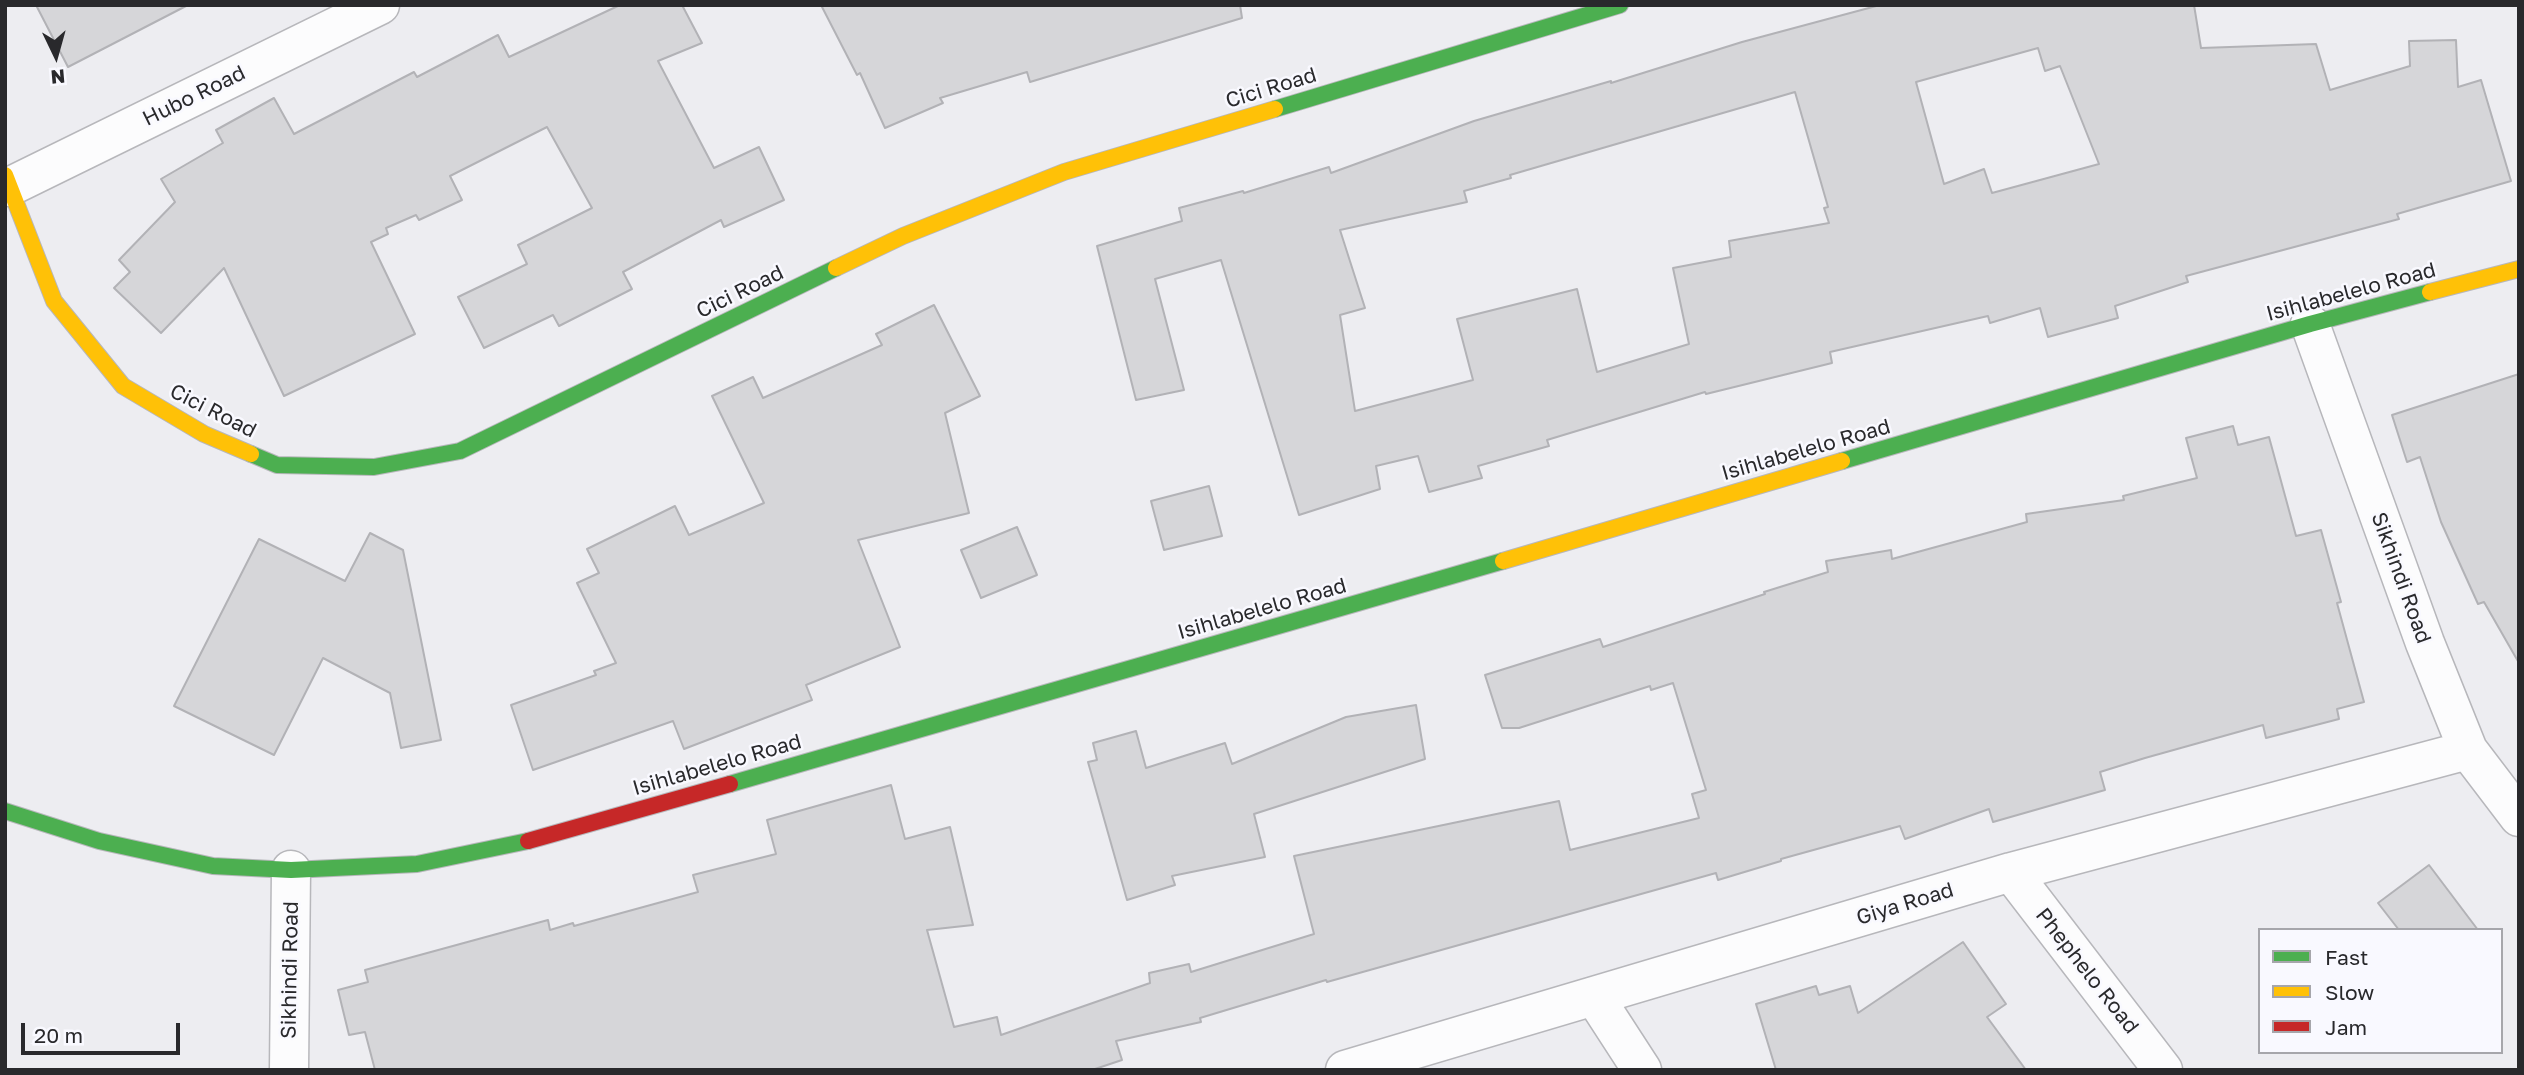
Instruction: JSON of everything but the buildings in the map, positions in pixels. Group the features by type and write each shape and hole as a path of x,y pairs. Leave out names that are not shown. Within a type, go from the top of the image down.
{"street":[{"name":"Hubo Road","path":"7,181 380,5"},
{"name":"Cici Road","path":"7,181 54,301 123,386 204,433 277,465 374,467 460,451 903,236 1064,172 1620,5"},
{"name":"Isihlabelelo Road","path":"5,811 99,841 214,866 292,870 417,864 535,839 1149,664 2310,324 2519,269"},
{"name":"Sikhindi Road","path":"2310,324 2420,630 2468,750 2519,817"},
{"name":"Giya Road","path":"1345,1070 2011,872 2468,750"},
{"name":"Sikhindi Road","path":"289,1070 292,870"},
{"name":"Phephelo Road","path":"2011,872 2163,1070"},
{"path":"1594,996 1642,1070"}],"traffic: fast":[{"path":"1275,109 1620,5"},
{"path":"251,454 277,465 374,467 460,451 836,268"},
{"path":"1842,461 2310,324 2430,292"},
{"path":"730,784 1503,561"},
{"path":"5,811 99,841 213,866 291,870 417,864 528,841"}],"traffic: slow":[{"path":"836,268 903,236 1064,172 1275,109"},
{"path":"5,175 54,301 123,386 204,434 251,454"},
{"path":"2430,292 2519,269"},
{"path":"1503,561 1842,461"}],"traffic: jam":[{"path":"528,841 730,784"}]}
